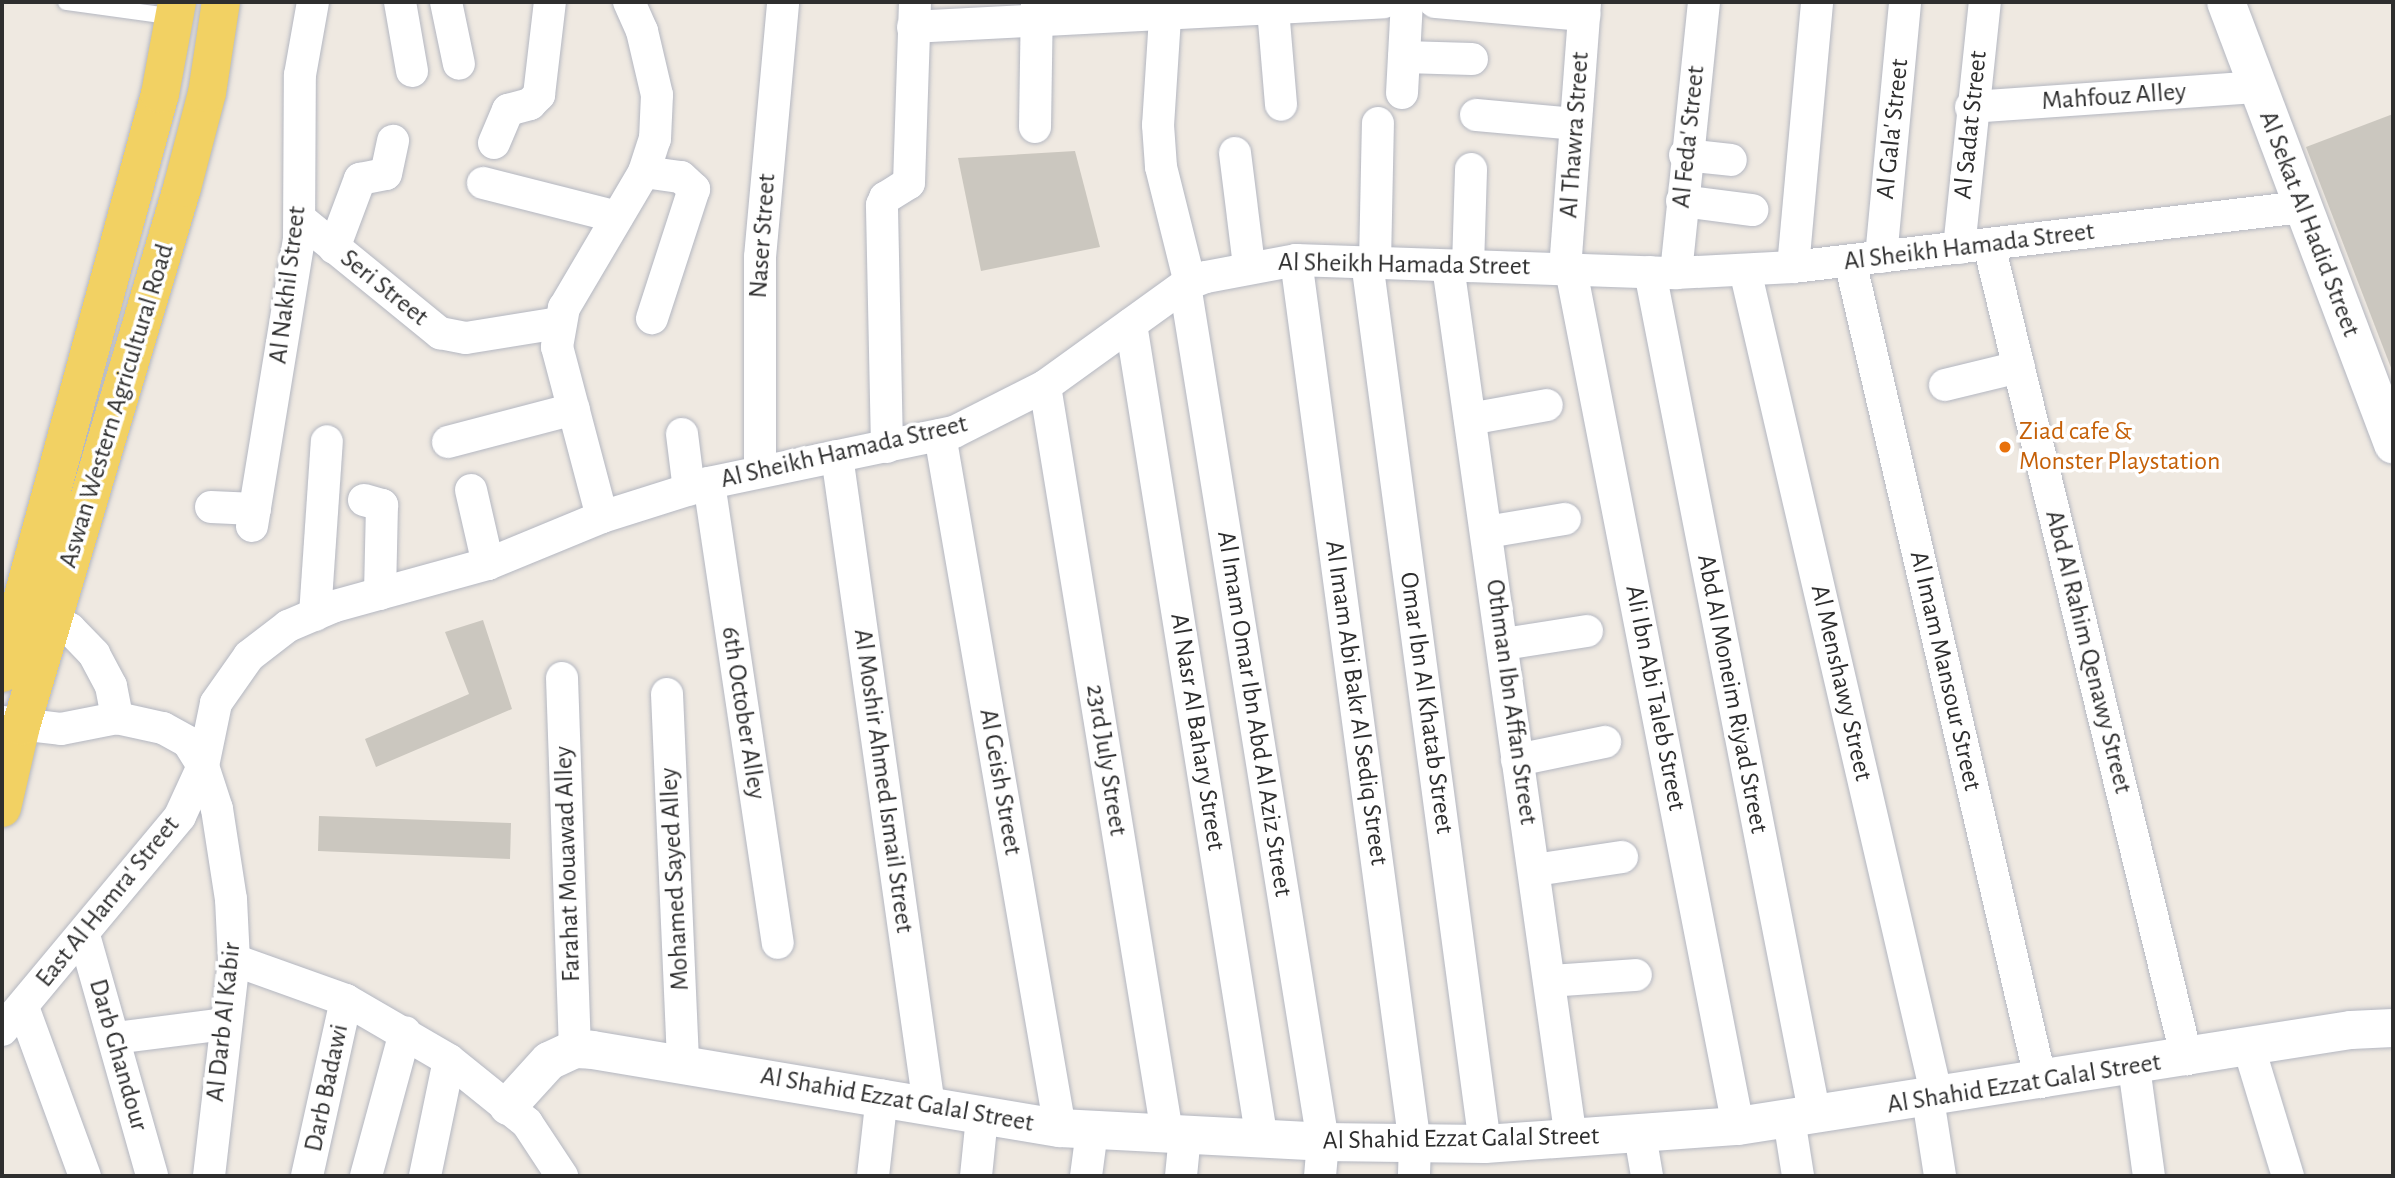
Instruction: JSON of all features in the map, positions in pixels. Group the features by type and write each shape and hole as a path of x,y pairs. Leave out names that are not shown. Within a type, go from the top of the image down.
{"main road":[{"path":"176,9 221,12"},
{"name":"Aswan Western Agricultural Road","path":"2,808 11,724 160,94 176,9"},
{"name":"Aswan Western Agricultural Road","path":"2,673 37,610 182,188 221,12"}],"street":[{"name":"Al Nakhil Street","path":"211,507 254,517 300,219 300,75 313,2"},
{"path":"400,2 412,71"},
{"path":"446,2 460,64"},
{"path":"494,143 508,110 530,104 539,95 550,2"},
{"path":"602,517 557,347 559,323 644,172 654,139 657,95 646,44 629,2"},
{"name":"Naser Street","path":"760,471 760,257 783,2"},
{"path":"887,447 882,205 885,198 909,183 914,15 1383,2"},
{"path":"1402,93 1407,2"},
{"path":"1435,2 1584,8"},
{"name":"Al Feda' Street","path":"1663,272 1682,201 1704,2"},
{"path":"1793,267 1817,2"},
{"name":"Al Gala' Street","path":"1865,259 1905,2"},
{"name":"Al Sadat Street","path":"1974,246 1971,107 1985,2"},
{"name":"Al Sekat Al Hadid Street","path":"2226,2 2393,445"},
{"path":"1281,105 1284,6"},
{"name":"Al Imam Omar Ibn Abd Al Aziz Street","path":"1165,8 1158,125 1161,167 1187,284 1322,1159"},
{"name":"Al Thawra Street","path":"1568,269 1584,8"},
{"path":"1035,127 1037,11"},
{"path":"1404,57 1472,59"},
{"name":"Mahfouz Alley","path":"1971,107 2257,87"},
{"path":"1476,115 1575,124"},
{"name":"Omar Ibn Al Khatab Street","path":"1378,123 1371,262 1485,1144"},
{"path":"334,247 360,179 386,174 393,141"},
{"path":"1235,153 1249,266"},
{"path":"1685,155 1731,160"},
{"name":"Othman Ibn Affan Street","path":"1471,169 1458,266 1470,419 1504,644 1517,760 1535,870 1571,1139"},
{"path":"644,172 681,177 694,189 653,318"},
{"path":"483,183 617,217"},
{"path":"1682,201 1752,210"},
{"name":"Al Sheikh Hamada Street","path":"203,766 210,720 225,687 268,640 315,615 488,564 602,517 699,486 760,471 887,447 963,428 1045,386 1187,284 1249,266 1296,260 1663,272 1745,270 1865,259 2302,207"},
{"name":"Seri Street","path":"300,219 429,326 453,337 559,323"},
{"name":"Abd Al Rahim Qenawy Street","path":"1974,246 2019,367 2187,1059"},
{"name":"Al Imam Mansour Street","path":"1865,259 2041,1082"},
{"name":"Al Imam Abi Bakr Al Sediq Street","path":"1296,260 1415,1161"},
{"name":"Ali Ibn Abi Taleb Street","path":"1568,269 1738,1126"},
{"name":"Al Menshawy Street","path":"1745,270 1933,1098 1940,1176"},
{"name":"Abd Al Moneim Riyad Street","path":"1663,272 1802,1117 1798,1176"},
{"name":"Al Nasr Al Bahary Street","path":"1131,324 1262,1140"},
{"path":"1945,385 2019,367"},
{"name":"23rd July Street","path":"1045,386 1176,1134 1181,1176"},
{"path":"1470,419 1547,405"},
{"path":"448,442 574,409"},
{"name":"6th October Alley","path":"682,433 699,486 778,943"},
{"name":"Al Geish Street","path":"940,435 1086,1176"},
{"path":"315,615 327,441"},
{"name":"Al Moshir Ahmed Ismail Street","path":"836,456 929,1105"},
{"path":"471,490 488,564"},
{"path":"364,500 382,505 380,594"},
{"path":"1487,533 1565,519"},
{"path":"11,724 75,729 117,718 111,686 94,654 37,610"},
{"path":"1504,644 1587,631"},
{"name":"Farahat Mouawad Alley","path":"562,678 575,1049"},
{"name":"Mohamed Sayed Alley","path":"667,694 684,1063"},
{"name":"Al Darb Al Kabir","path":"117,718 177,734 197,753 217,808 231,899 234,960 209,1176"},
{"path":"1517,760 1605,742"},
{"name":"East Al Hamra' Street","path":"2,1030 84,935 180,816 203,766"},
{"path":"1535,870 1622,857"},
{"name":"Darb Ghandour","path":"84,935 152,1176"},
{"path":"234,960 346,1000 449,1059 527,1123 562,1176"},
{"path":"1550,981 1636,975"},
{"name":"Darb Badawi","path":"307,1176 346,1000"},
{"path":"23,1007 85,1176"},
{"path":"115,1038 226,1024"},
{"name":"Al Shahid Ezzat Galal Street","path":"575,1049 684,1063 882,1096 982,1117 1076,1129 1262,1140 1322,1159 1415,1161 1485,1144 1738,1126 2041,1082 2351,1030 2393,1028"},
{"path":"366,1176 405,1032"},
{"path":"2249,1048 2288,1176"},
{"path":"508,1106 549,1061 575,1049"},
{"path":"425,1176 449,1059"},
{"path":"2134,1067 2149,1176"},
{"path":"873,1176 882,1096"},
{"path":"976,1176 982,1117"},
{"path":"1640,1135 1647,1176"}],"lane":[{"path":"66,2 176,9"}],"building":[{"path":"2393,114 2393,373 2306,147"},
{"path":"1075,151 1100,247 981,271 958,158"},
{"path":"483,620 512,709 376,767 365,739 469,694 445,632"},
{"path":"319,816 511,823 510,859 318,851"}],"place":[{"name":"Ziad cafe & Monster Playstation","path":"2005,447"}]}
